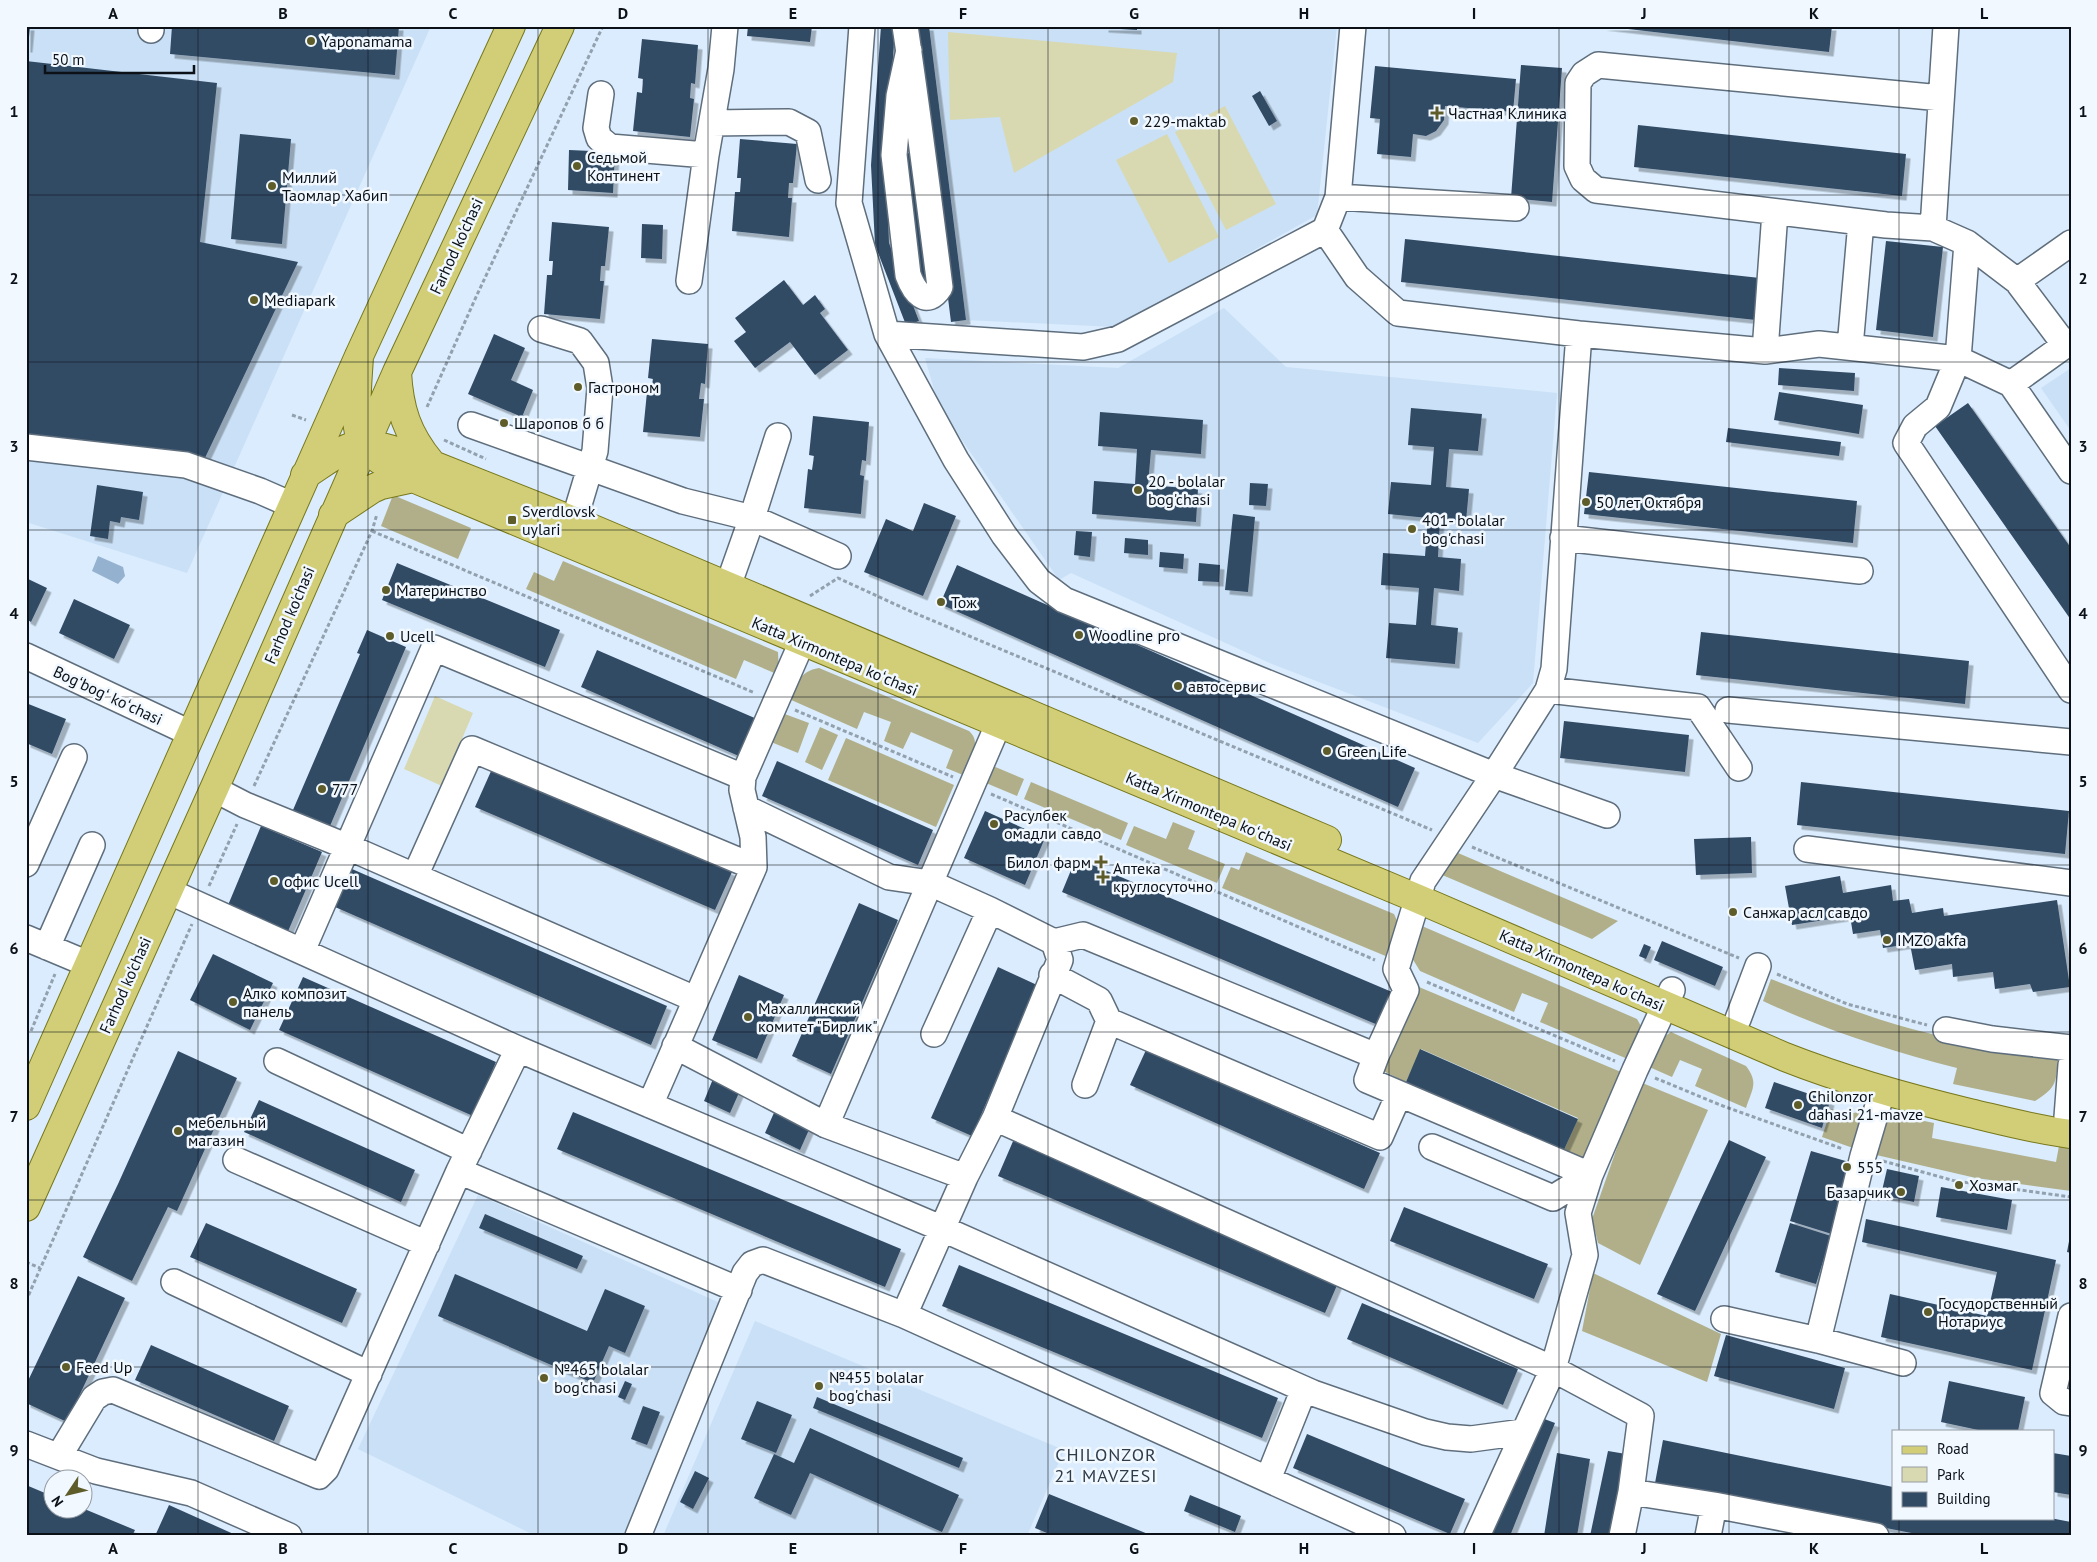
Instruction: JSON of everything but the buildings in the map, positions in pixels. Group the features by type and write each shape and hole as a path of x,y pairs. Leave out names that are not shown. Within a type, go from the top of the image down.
{"main road":[{"path":"29,1095 358,356 511,26"},
{"name":"Farhod ko'chasi","path":"26,1207 214,789 332,516 397,372 560,26"},
{"path":"305,475 347,448 364,445 357,429 358,356"},
{"path":"332,516 372,488 422,471 419,448 407,427 398,399 397,372"},
{"name":"Katta Xirmontepa koʻchasi","path":"364,445 384,462 422,471 574,521 728,586 1003,714 1420,889 1669,998 1785,1058 1882,1092 2009,1122 2070,1123"},
{"name":"Katta Xirmontepa koʻchasi","path":"422,471 802,642 1003,714"},
{"name":"Katta Xirmontepa koʻchasi","path":"1669,998 1738,1019 1788,1041 1859,1068 2070,1123"}],"street":[{"path":"689,281 706,155 721,69 725,26"},
{"path":"862,26 849,203 887,334 956,460 1004,535 1039,581 1064,600 1494,774 1607,815"},
{"path":"887,334 1083,346 1118,339 1325,230 1338,197 1353,26"},
{"path":"1933,228 1946,26"},
{"path":"907,38 940,287 936,294 927,297 919,295 908,275 894,154 907,38"},
{"path":"1941,98 1598,64 1584,74 1578,83 1577,166 1583,179 1596,190 1861,222 1933,228 1967,242 2018,281 2068,343 2011,384"},
{"path":"601,94 596,128 599,138 610,147 706,155"},
{"path":"712,123 788,122 800,126 808,132 818,180"},
{"path":"1338,197 1516,208"},
{"path":"1765,351 1775,212"},
{"path":"1850,347 1861,222"},
{"path":"1325,230 1357,277 1398,313 1579,334 1765,351 1819,344 1958,359 2011,384 2071,470"},
{"path":"1967,242 1958,359 1938,407 1915,426 1906,444 2071,690"},
{"path":"2018,281 2071,243"},
{"path":"541,329 580,341 596,363 600,388 595,451 574,521"},
{"path":"1579,334 1562,538 1554,669 1548,690 1420,889 1396,969 1406,990 1367,1080 1590,1175"},
{"path":"471,425 683,501 752,518 838,556"},
{"path":"728,586 778,436"},
{"path":"26,446 186,465 260,491 292,505"},
{"path":"1562,538 1860,572"},
{"path":"650,1104 754,867 753,837 742,790 743,778 802,642"},
{"path":"302,951 434,648 743,778"},
{"name":"Bogʻbogʻ koʻchasi","path":"26,656 190,733"},
{"path":"1548,690 1698,707 1739,768"},
{"path":"1728,710 2071,742"},
{"path":"826,1126 1003,714"},
{"path":"415,876 472,749 754,867"},
{"path":"26,864 74,757"},
{"path":"214,789 246,805 348,846 695,999"},
{"path":"746,808 889,877 930,883 1054,942 1083,935 1376,1056"},
{"path":"88,964 45,946 92,845"},
{"path":"1807,849 2071,883"},
{"path":"168,891 518,1049 943,1229 1304,1389 1425,1432 1447,1437 1471,1439 1523,1432"},
{"path":"934,1034 990,910"},
{"path":"904,1314 965,1177 995,1118 1052,975 1060,960 1054,942"},
{"path":"1738,1019 1758,966"},
{"path":"1052,975 1099,1000 1109,1021 1380,1137 1399,1094"},
{"path":"1477,1536 1553,1369 1585,1255 1578,1213 1590,1175 1635,1070 1669,998"},
{"path":"1086,1085 1109,1021"},
{"path":"1946,1030 1992,1039 2071,1048"},
{"path":"675,1046 826,1126 965,1177"},
{"path":"60,1456 94,1398 103,1392 113,1390 319,1476 326,1469 464,1161 518,1049"},
{"path":"277,1061 464,1161 739,1290"},
{"path":"2070,1123 2071,1066"},
{"path":"1818,1340 1863,1156 1882,1092"},
{"path":"995,1118 1553,1369 1641,1416 1631,1492 1622,1536"},
{"path":"1432,1146 1553,1198 1590,1175"},
{"path":"236,1160 427,1244"},
{"path":"638,1536 745,1273 752,1264 763,1260 904,1314 1393,1536"},
{"path":"174,1282 369,1374"},
{"path":"2071,1316 2053,1393 2064,1402 2071,1403"},
{"path":"1724,1319 1818,1340 1903,1363"},
{"path":"1268,1479 1304,1389"},
{"path":"26,1444 96,1471 190,1493 288,1536"},
{"path":"1631,1492 1714,1505 1797,1528 1876,1536"},
{"path":"1708,1536 1714,1505"}],"path":[{"path":"424,414 476,297 603,26"},
{"path":"292,415 309,421"},
{"path":"436,436 490,460"},
{"path":"372,531 971,785 1396,969 1723,1106 1863,1156 1955,1181 2071,1197"},
{"path":"806,599 838,578 912,612 1847,1004 1946,1030"},
{"path":"30,1034 45,946"},
{"path":"26,1262 40,1268"}],"shaded area":[{"path":"26,26 431,26 187,573 26,522"},
{"name":"229-maktab","path":"929,26 1337,26 1317,215 1116,327 966,320"},
{"path":"1224,308 1286,367 1557,393 1533,683 1478,743 1272,664 1071,573 1059,580 939,407 925,358 1118,368"},
{"path":"2071,368 2071,431 2041,388"},
{"path":"393,495 471,528 458,559 381,526"},
{"path":"98,556 123,567 125,576 118,584 92,571"},
{"path":"563,561 778,652 779,675 744,660 736,679 526,589 534,572 554,581"},
{"path":"819,668 969,731 975,741 975,747 963,775 946,768 953,750 911,732 903,749 884,741 891,722 864,712 857,729 789,699 803,675"},
{"path":"782,713 809,723 798,753 771,742"},
{"path":"820,727 838,735 822,770 805,762"},
{"path":"846,738 954,785 936,827 828,780"},
{"path":"993,766 1024,779 1017,796 986,783"},
{"path":"1031,782 1128,823 1121,840 1024,799"},
{"path":"1173,822 1195,831 1188,849 1225,864 1217,883 1126,845 1134,826 1166,839"},
{"path":"1246,852 1394,914 1399,925 1388,957 1222,888 1231,867 1239,870"},
{"path":"1458,853 1618,921 1592,939 1440,874"},
{"path":"1422,926 1637,1019 1642,1028 1630,1060 1540,1022 1548,1003 1522,993 1514,1012 1420,971 1412,958"},
{"path":"1771,979 1858,1012 1930,1034 2058,1056 2056,1078 2048,1092 2035,1101 1953,1084 1957,1068 1858,1039 1811,1022 1763,1001"},
{"path":"1419,987 1621,1072 1584,1160 1563,1152 1578,1118 1421,1049 1406,1082 1381,1070"},
{"path":"1671,1032 1746,1066 1752,1077 1753,1086 1746,1108 1695,1086 1702,1069 1680,1060 1672,1077 1647,1066 1661,1039"},
{"path":"1640,1082 1708,1110 1640,1265 1598,1243 1592,1219"},
{"path":"1831,1109 1847,1114 1865,1111 1853,1148 1822,1137"},
{"path":"1885,1113 1934,1123 1932,1138 2056,1162 2059,1146 2071,1148 2071,1191 1976,1178 1872,1154"},
{"name":"№465 bolalar bog'chasi","path":"478,1195 729,1307 623,1536 536,1536 358,1449"},
{"path":"1593,1273 1721,1334 1707,1382 1582,1331"},
{"name":"№455 bolalar bog'chasi","path":"755,1321 1064,1450 1027,1536 663,1536"}],"green space":[{"path":"948,32 1177,53 1173,82 1014,173 1000,117 950,120"},
{"path":"1225,106 1276,204 1226,230 1175,132"},
{"path":"1167,134 1219,237 1169,263 1116,160"},
{"path":"435,696 473,713 442,786 404,769"}],"place":[{"name":"Yaponamama","path":"311,41"},
{"name":"Частная Клиника","path":"1437,113"},
{"name":"229-maktab","path":"1134,121"},
{"name":"Седьмой Континент","path":"577,166"},
{"name":"Миллий Таомлар Хабип","path":"272,186"},
{"name":"Mediapark","path":"254,300"},
{"name":"Гастроном","path":"578,387"},
{"name":"Шаропов б б","path":"504,423"},
{"name":"20 - bolalar bog'chasi","path":"1138,490"},
{"name":"50 лет Октября","path":"1586,502"},
{"name":"Sverdlovsk uylari","path":"512,520"},
{"name":"401- bolalar bog'chasi","path":"1412,529"},
{"name":"Материнство","path":"386,590"},
{"name":"Тож","path":"941,602"},
{"name":"Woodline pro","path":"1079,635"},
{"name":"Ucell","path":"390,636"},
{"name":"автосервис","path":"1178,686"},
{"name":"Green Life","path":"1327,751"},
{"name":"777","path":"322,789"},
{"name":"Расулбек омадли савдо","path":"994,824"},
{"name":"Билол фарм","path":"1101,862"},
{"name":"Аптека круглосуточно","path":"1103,877"},
{"name":"офис Ucell","path":"274,881"},
{"name":"Санжар асл савдо","path":"1733,912"},
{"name":"IMZO akfa","path":"1887,940"},
{"name":"Алко композит панель","path":"233,1002"},
{"name":"Махаллинский комитет \"Бирлик\"","path":"748,1017"},
{"name":"Chilonzor dahasi 21-mavze","path":"1798,1105"},
{"name":"мебельный магазин","path":"178,1131"},
{"name":"555","path":"1847,1167"},
{"name":"Хозмаг","path":"1959,1185"},
{"name":"Базарчик","path":"1901,1192"},
{"name":"Госудорственный Нотариус","path":"1928,1312"},
{"name":"Feed Up","path":"66,1367"},
{"name":"№465 bolalar bog'chasi","path":"544,1378"},
{"name":"№455 bolalar bog'chasi","path":"819,1386"}],"district":[{"name":"CHILONZOR 21 MAVZESI","path":"1106,1465"}]}
